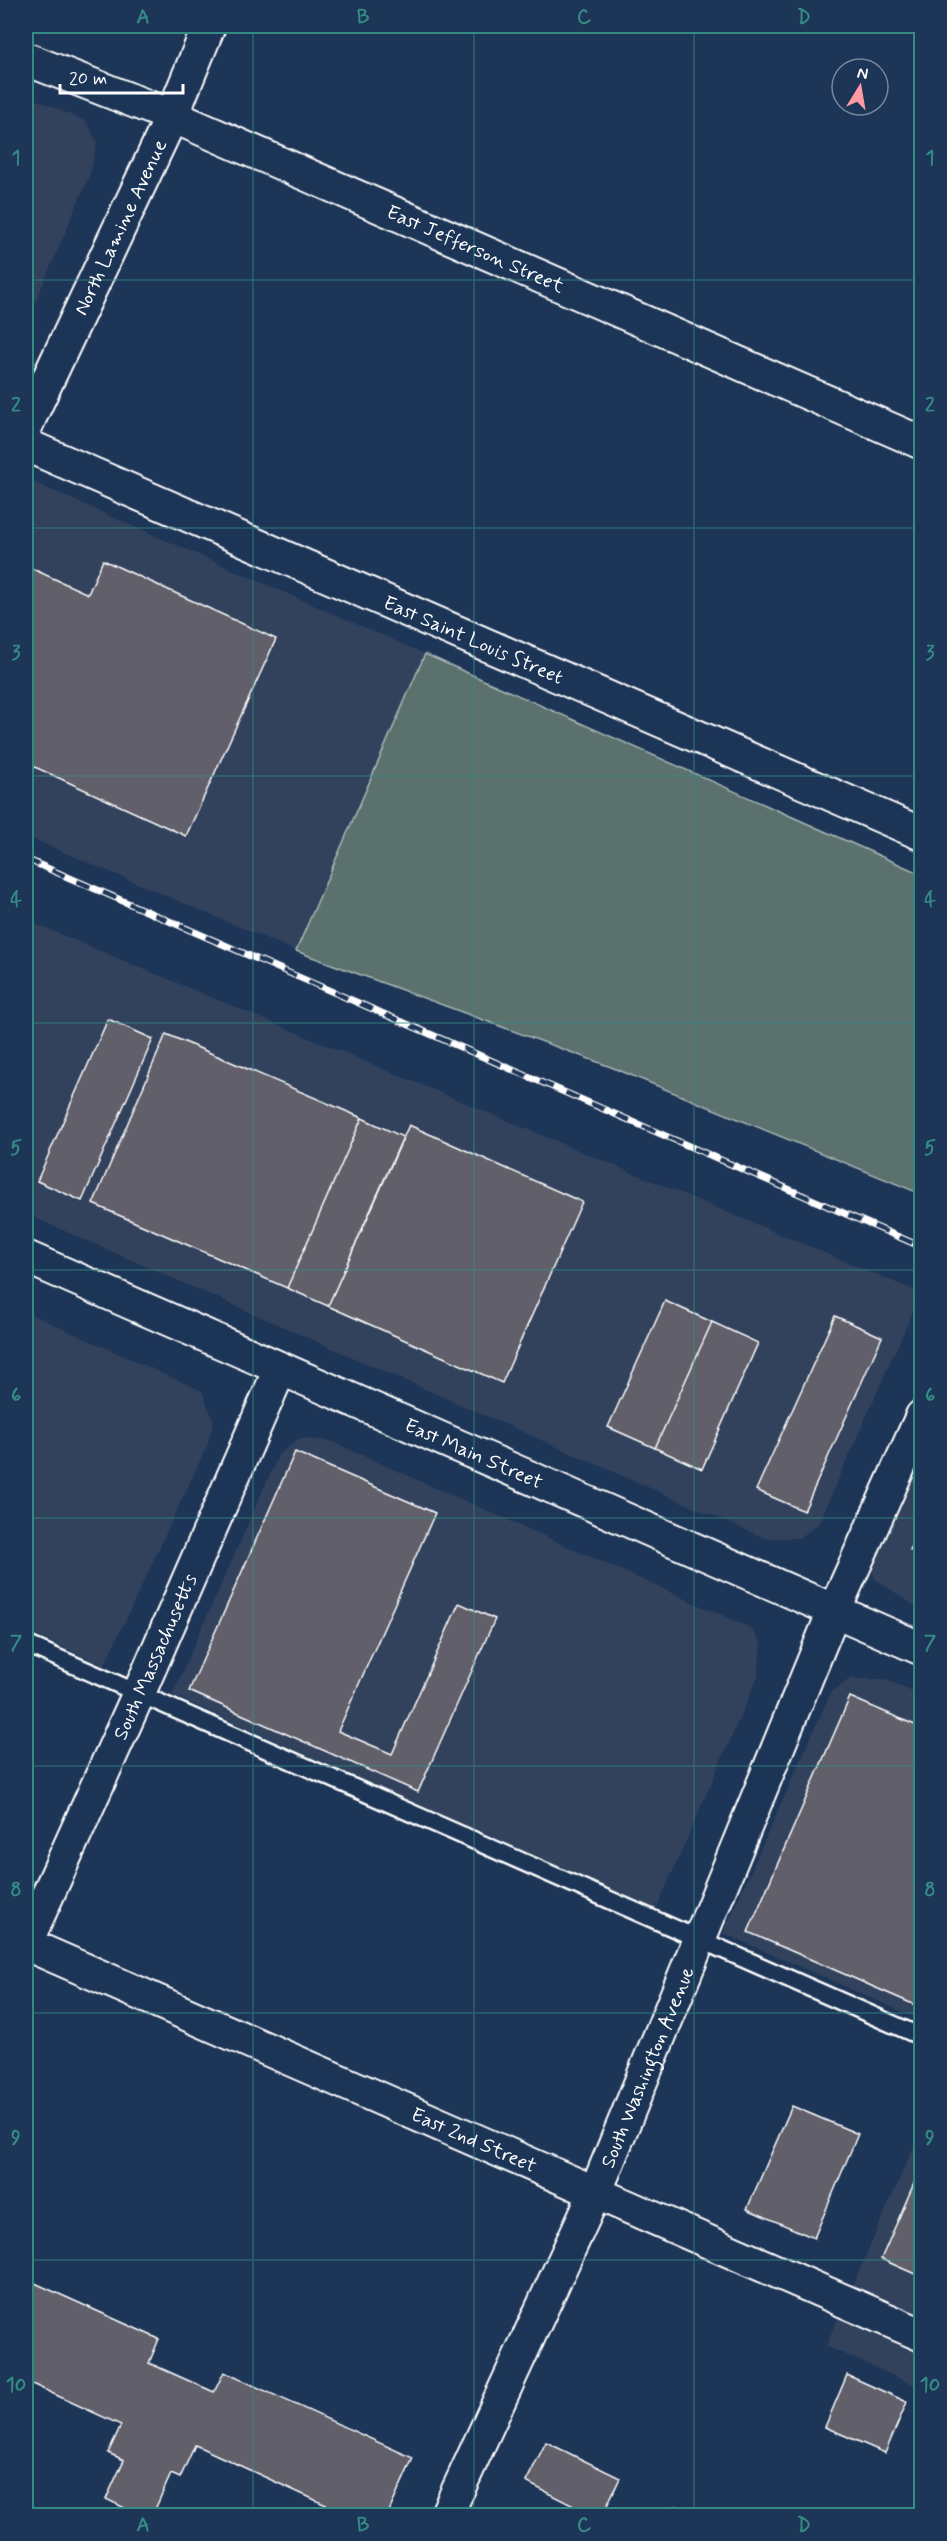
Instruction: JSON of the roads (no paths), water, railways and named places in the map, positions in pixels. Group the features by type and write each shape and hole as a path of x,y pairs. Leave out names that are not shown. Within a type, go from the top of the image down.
{"street":[{"name":"North Lamine Avenue","path":"26,426 172,116 210,26"},
{"name":"East Jefferson Street","path":"26,59 172,116 921,443"},
{"name":"East Saint Louis Street","path":"26,445 921,834"},
{"name":"East Main Street","path":"26,1257 921,1649"},
{"name":"South Massachusetts","path":"26,1944 280,1369"},
{"name":"South Washington Avenue","path":"446,2516 596,2191 834,1611 921,1416"},
{"name":"East 2nd Street","path":"26,1944 921,2334"}],"lane":[{"path":"26,1644 921,2037"}],"railway":[{"path":"26,859 922,1247"}]}
